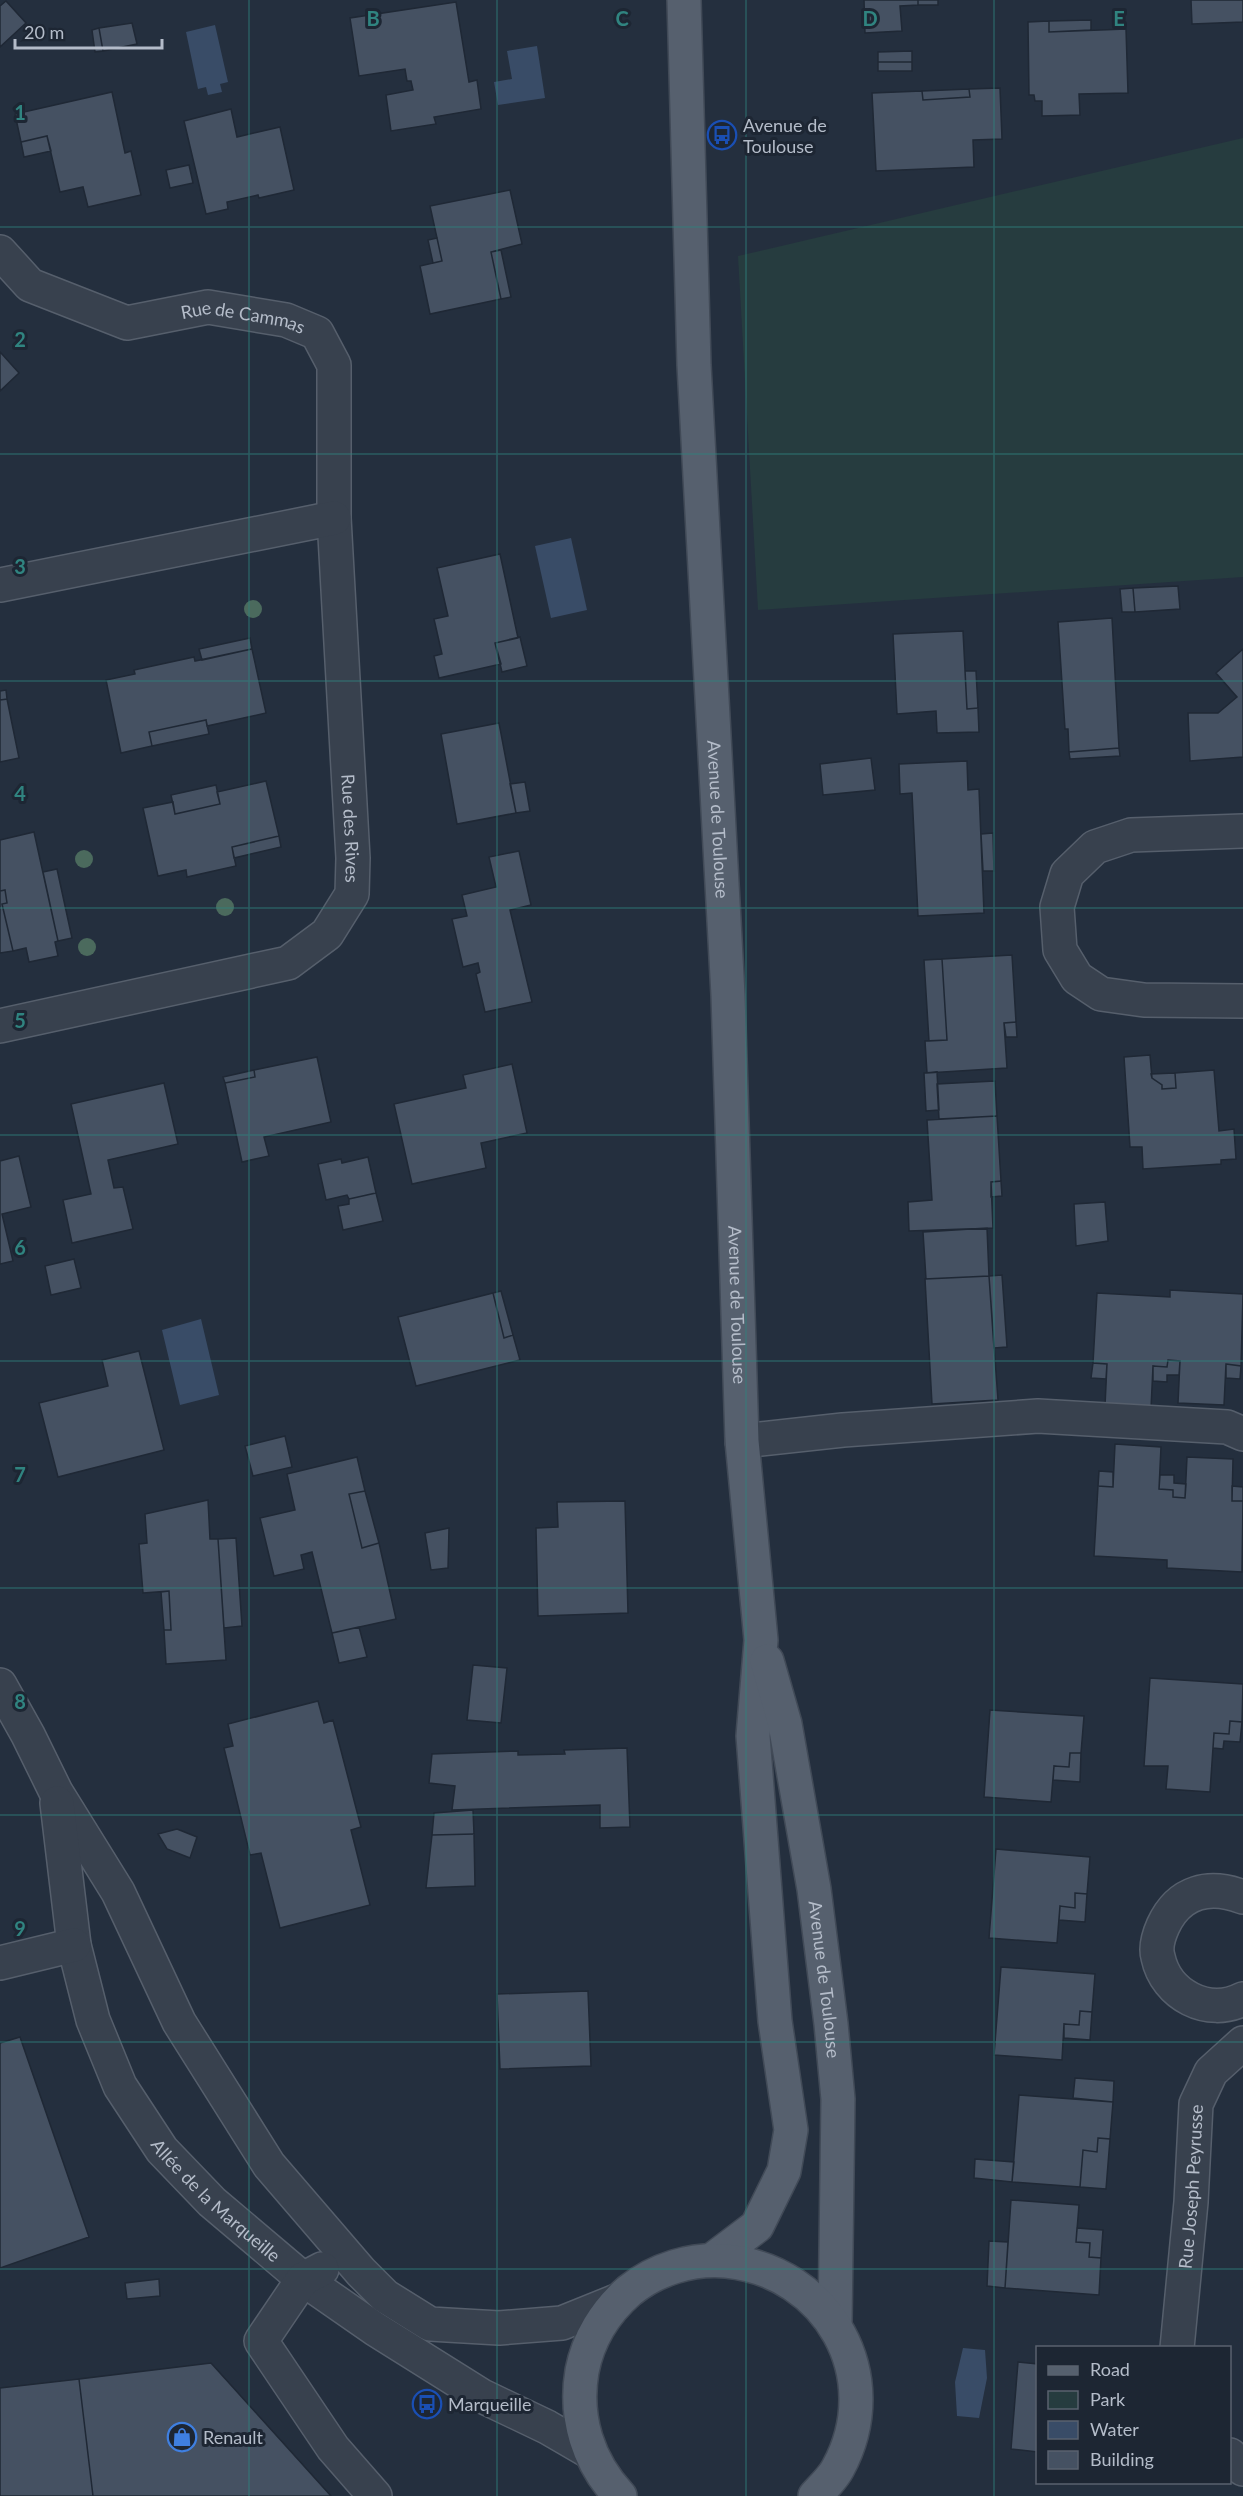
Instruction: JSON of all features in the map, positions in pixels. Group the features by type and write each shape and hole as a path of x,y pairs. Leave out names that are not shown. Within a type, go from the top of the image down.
{"main road":[{"name":"Avenue de Toulouse","path":"684,0 694,365 728,995 742,1441 761,1640 784,1724 814,1889 831,2024 838,2099 836,2325"},
{"name":"Avenue de Toulouse","path":"712,2260 757,2226 784,2171 791,2130 775,2021 753,1736 761,1640"},
{"path":"620,2496 606,2481 590,2452 581,2421 579,2388 585,2356 598,2326 619,2300 639,2283 662,2271 687,2263 712,2260 749,2263 782,2276 812,2297 836,2325 851,2360 857,2396 852,2434 834,2483 815,2496"}],"street":[{"name":"Rue de Cammas","path":"0,252 30,285 127,323 208,307 286,320 317,333 334,365 334,518"},
{"path":"0,585 334,518"},
{"name":"Rue des Rives","path":"0,1026 288,963 327,934 352,894 353,858 334,518"},
{"path":"1243,831 1131,835 1095,848 1067,874 1057,907 1060,950 1077,978 1101,994 1144,1000 1243,1001"},
{"path":"742,1441 843,1430 1038,1416 1227,1427 1243,1434"},
{"name":"Allée de la Marqueille","path":"0,1685 56,1792 118,1892 179,2022 269,2165 384,2296 430,2324 499,2328 562,2323 619,2300"},
{"name":"Allée de la Marqueille","path":"56,1792 74,1945 93,2020 120,2086 162,2150 212,2202 303,2279 375,2329 482,2396 547,2427 590,2452"},
{"path":"1243,1898 1226,1891 1206,1891 1183,1899 1169,1913 1158,1936 1158,1957 1169,1983 1184,1997 1200,2004 1232,2002 1243,2032"},
{"path":"0,1963 74,1945"},
{"name":"Rue Joseph Peyrusse","path":"1177,2346 1191,2202 1196,2104 1211,2072 1243,2043"},
{"path":"361,2272 329,2265 303,2279 261,2341 333,2448 375,2496"},
{"path":"1231,2456 1243,2469"}],"green space":[{"path":"1243,138 1243,577 758,610 738,256"}],"water":[{"path":"215,25 228,82 220,84 222,92 208,95 206,87 198,89 186,32"},
{"path":"537,46 545,98 498,105 494,82 512,79 507,51"},
{"path":"571,538 587,610 551,618 535,546"},
{"path":"201,1319 219,1395 180,1405 162,1330"},
{"path":"963,2348 985,2350 987,2378 979,2418 957,2416 955,2382"}],"building":[{"path":"864,0 918,0 918,5 900,6 902,31 865,33"},
{"path":"918,0 938,0 938,5 918,5"},
{"path":"1191,0 1243,0 1243,22 1192,24"},
{"path":"6,1 26,23 0,47 0,6"},
{"path":"456,2 469,82 477,80 481,109 434,117 436,124 391,131 386,95 413,90 411,81 407,81 405,69 359,76 350,18"},
{"path":"1091,20 1091,30 1049,32 1049,21"},
{"path":"1049,21 1049,32 1126,29 1128,93 1079,94 1080,115 1042,116 1042,101 1035,101 1034,95 1029,95 1028,22"},
{"path":"132,23 137,44 103,51 99,28"},
{"path":"99,28 103,51 95,52 92,30"},
{"path":"912,51 912,62 878,62 878,52"},
{"path":"878,62 912,62 912,71 878,71"},
{"path":"1000,88 1002,139 973,140 974,167 876,171 872,93 922,91 923,100 970,97 969,89"},
{"path":"969,89 970,97 923,100 922,91"},
{"path":"112,92 125,153 131,151 141,195 88,207 83,187 60,192 47,136 21,142 15,114"},
{"path":"231,109 237,137 280,127 294,190 227,202 228,209 206,214 184,121"},
{"path":"47,136 51,151 24,157 21,142"},
{"path":"189,165 193,183 170,188 166,170"},
{"path":"510,190 522,244 491,252 501,299 430,314 420,266 442,261 430,206"},
{"path":"437,238 442,261 433,263 428,240"},
{"path":"501,250 511,297 501,299 491,252"},
{"path":"0,352 19,373 0,391"},
{"path":"500,554 518,638 495,643 501,664 439,678 434,656 442,654 434,619 448,616 437,568"},
{"path":"1178,586 1180,609 1135,612 1133,588"},
{"path":"1133,588 1135,612 1122,612 1120,589"},
{"path":"1112,618 1119,748 1069,752 1068,729 1065,729 1058,622"},
{"path":"963,631 967,709 978,708 979,732 937,733 936,711 897,714 893,634"},
{"path":"520,637 527,666 502,672 495,643"},
{"path":"250,638 252,649 202,660 199,649"},
{"path":"252,649 266,713 207,726 206,720 149,732 152,746 121,753 106,680 135,674 134,670 194,657 195,661"},
{"path":"1243,649 1243,757 1190,761 1188,713 1218,713 1237,697 1216,673"},
{"path":"965,671 976,671 978,708 967,709"},
{"path":"6,690 7,699 0,700 0,691"},
{"path":"7,699 19,758 0,762 0,700"},
{"path":"206,720 209,734 152,746 149,732"},
{"path":"499,723 516,813 457,824 441,734"},
{"path":"1119,748 1120,756 1070,759 1069,752"},
{"path":"871,758 875,790 823,795 820,764"},
{"path":"967,761 968,790 979,789 984,913 918,916 912,793 900,794 899,764"},
{"path":"266,781 279,836 232,847 236,866 187,877 186,870 158,876 143,808 173,802 175,814 220,804 217,792"},
{"path":"525,782 530,811 516,813 510,784"},
{"path":"216,785 220,804 175,814 171,795"},
{"path":"34,832 58,941 55,942 58,956 29,962 26,948 13,951 2,904 7,903 5,890 0,891 0,840"},
{"path":"993,833 994,871 983,871 981,834"},
{"path":"279,836 281,847 234,858 232,847"},
{"path":"519,851 531,905 510,910 532,1002 485,1012 476,974 480,972 478,963 463,967 452,919 467,916 462,895 496,887 489,857"},
{"path":"57,869 72,938 58,941 43,872"},
{"path":"5,890 7,903 2,904 13,951 0,953 0,891"},
{"path":"1012,955 1016,1022 1004,1023 1007,1068 927,1073 925,1041 947,1040 942,959"},
{"path":"942,959 947,1040 929,1041 924,960"},
{"path":"1016,1022 1017,1037 1006,1037 1004,1023"},
{"path":"1150,1055 1152,1078 1162,1085 1162,1089 1176,1088 1175,1073 1214,1070 1219,1131 1234,1129 1236,1159 1221,1160 1221,1164 1143,1169 1142,1147 1130,1147 1124,1057"},
{"path":"317,1057 331,1122 264,1137 269,1156 242,1162 225,1083 255,1077 254,1070"},
{"path":"512,1064 527,1133 481,1143 486,1168 412,1184 394,1104 466,1088 463,1075"},
{"path":"254,1070 255,1077 225,1083 223,1077"},
{"path":"937,1072 939,1110 926,1111 924,1073"},
{"path":"1175,1073 1176,1088 1162,1089 1162,1085 1152,1078 1151,1074"},
{"path":"995,1081 997,1116 939,1119 937,1084"},
{"path":"164,1083 178,1144 108,1160 114,1188 123,1187 133,1229 72,1243 63,1200 91,1194 71,1104"},
{"path":"997,1116 1001,1181 991,1182 993,1228 909,1231 908,1202 932,1200 927,1120"},
{"path":"19,1156 31,1207 2,1214 13,1261 0,1264 0,1161"},
{"path":"368,1157 376,1193 349,1199 347,1195 326,1200 318,1164 341,1159 342,1163"},
{"path":"1001,1181 1002,1196 991,1197 991,1182"},
{"path":"376,1193 383,1221 343,1230 338,1206 349,1204 349,1199"},
{"path":"1105,1202 1108,1241 1076,1246 1074,1204"},
{"path":"987,1228 989,1276 926,1279 923,1232"},
{"path":"74,1259 81,1288 51,1295 45,1266"},
{"path":"1002,1275 1007,1347 994,1348 989,1276"},
{"path":"989,1276 998,1400 932,1404 925,1279"},
{"path":"1170,1290 1243,1294 1241,1366 1226,1364 1224,1405 1178,1403 1180,1361 1168,1360 1167,1367 1153,1366 1151,1409 1105,1406 1107,1364 1093,1363 1097,1293 1170,1297"},
{"path":"501,1291 513,1335 504,1338 493,1293"},
{"path":"493,1293 504,1338 513,1335 520,1360 416,1386 398,1317"},
{"path":"139,1351 164,1450 58,1477 39,1403 108,1386 102,1360"},
{"path":"1168,1360 1180,1361 1179,1375 1167,1375 1167,1382 1153,1381 1153,1366 1167,1367"},
{"path":"1093,1363 1107,1364 1106,1379 1091,1378"},
{"path":"1226,1364 1241,1366 1240,1379 1226,1378"},
{"path":"285,1436 292,1467 253,1476 245,1446"},
{"path":"1115,1444 1161,1447 1159,1489 1173,1490 1173,1497 1185,1498 1187,1457 1233,1459 1232,1501 1243,1501 1242,1572 1167,1568 1167,1560 1094,1556 1098,1486 1113,1487"},
{"path":"357,1457 365,1491 349,1494 362,1548 379,1543 396,1619 332,1633 312,1552 301,1555 304,1569 274,1576 260,1518 295,1510 287,1474"},
{"path":"1099,1471 1113,1472 1113,1487 1098,1486"},
{"path":"1160,1475 1174,1475 1174,1483 1186,1484 1185,1498 1173,1497 1173,1490 1159,1489"},
{"path":"1232,1486 1243,1487 1243,1501 1232,1501"},
{"path":"365,1491 379,1543 362,1548 349,1494"},
{"path":"208,1500 210,1539 218,1539 226,1660 166,1664 164,1630 171,1630 169,1591 143,1593 139,1544 147,1543 145,1514"},
{"path":"625,1501 628,1613 538,1616 536,1528 558,1527 557,1502"},
{"path":"449,1528 448,1568 431,1570 425,1533"},
{"path":"236,1538 242,1626 224,1628 218,1539"},
{"path":"169,1591 171,1630 164,1630 161,1592"},
{"path":"359,1627 367,1657 339,1663 332,1633"},
{"path":"473,1665 507,1668 501,1723 467,1720"},
{"path":"1150,1678 1243,1684 1242,1722 1230,1721 1229,1734 1214,1733 1210,1792 1166,1789 1168,1766 1144,1766"},
{"path":"318,1701 324,1723 333,1720 361,1827 351,1830 370,1905 280,1928 261,1853 250,1855 224,1748 233,1746 228,1724"},
{"path":"990,1710 1084,1716 1081,1753 1070,1753 1069,1767 1054,1766 1051,1802 984,1797"},
{"path":"1230,1721 1242,1722 1240,1742 1224,1741 1223,1749 1213,1748 1214,1733 1229,1734"},
{"path":"627,1748 630,1827 600,1828 600,1805 452,1810 455,1786 429,1783 432,1754 518,1751 518,1755 565,1754 564,1750"},
{"path":"1070,1753 1081,1753 1080,1782 1053,1780 1054,1766 1069,1767"},
{"path":"473,1810 474,1834 432,1835 434,1813"},
{"path":"177,1829 197,1837 190,1858 167,1849 158,1834"},
{"path":"474,1834 475,1886 426,1888 432,1835"},
{"path":"996,1849 1090,1857 1087,1894 1075,1893 1075,1908 1060,1906 1057,1943 989,1938"},
{"path":"1075,1893 1087,1894 1085,1922 1059,1920 1060,1906 1075,1908"},
{"path":"1001,1967 1095,1974 1092,2012 1080,2011 1079,2025 1064,2024 1062,2060 994,2055"},
{"path":"588,1991 591,2066 500,2069 497,1994"},
{"path":"1080,2011 1092,2012 1090,2040 1064,2038 1064,2024 1079,2025"},
{"path":"20,2037 89,2237 0,2268 0,2043"},
{"path":"1075,2078 1114,2081 1113,2102 1073,2098"},
{"path":"1019,2095 1113,2102 1110,2139 1098,2138 1097,2152 1083,2150 1080,2187 1012,2182"},
{"path":"1098,2138 1110,2139 1106,2189 1080,2187 1083,2150 1097,2152"},
{"path":"975,2159 1014,2162 1012,2182 974,2178"},
{"path":"1011,2200 1079,2205 1076,2242 1090,2243 1089,2257 1101,2258 1099,2295 1005,2288"},
{"path":"1077,2228 1103,2230 1101,2258 1089,2257 1090,2243 1076,2242"},
{"path":"989,2241 1008,2242 1005,2288 987,2286"},
{"path":"159,2279 160,2296 127,2299 125,2283"},
{"path":"1018,2362 1036,2364 1036,2452 1011,2449"},
{"name":"Renault","path":"211,2363 331,2496 93,2496 79,2379"},
{"path":"79,2379 93,2496 0,2496 0,2388"}],"place":[{"name":"Avenue de Toulouse","path":"722,135"},
{"name":"Marqueille","path":"427,2404"},
{"name":"Renault","path":"182,2437"}]}
